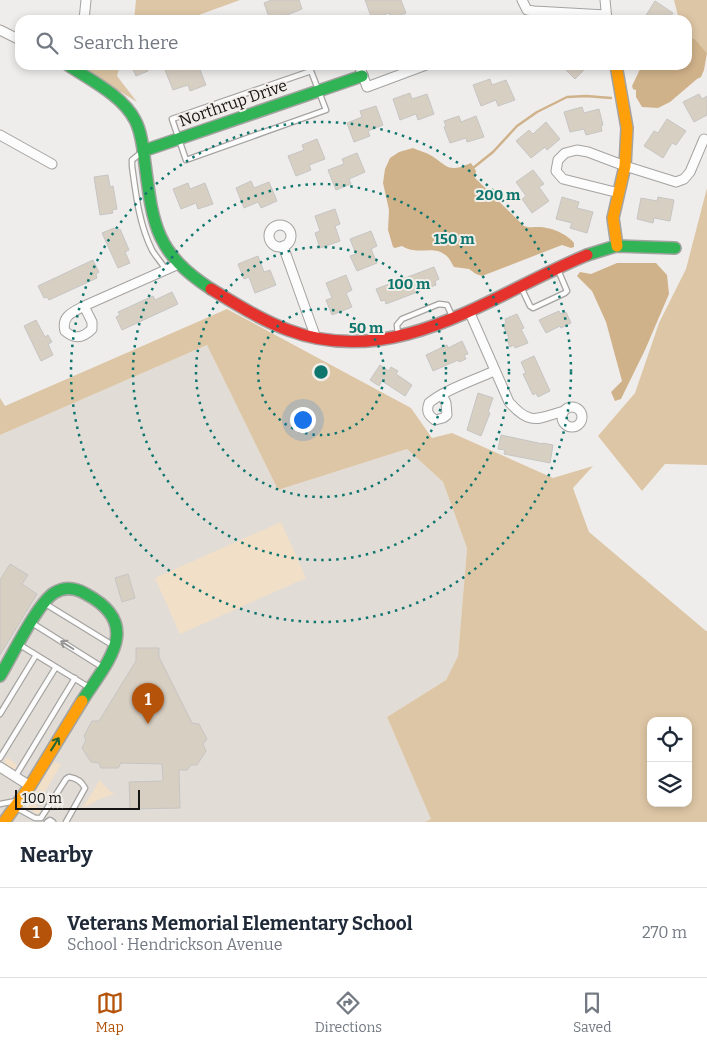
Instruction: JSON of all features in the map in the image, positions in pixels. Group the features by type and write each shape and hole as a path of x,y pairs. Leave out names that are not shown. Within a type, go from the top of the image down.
{"street":[{"path":"84,15 86,0"},
{"path":"522,0 528,10 583,15"},
{"path":"605,0 607,15"},
{"path":"0,30 15,38"},
{"path":"75,70 122,103 136,120 143,152 152,217 164,247 179,264 219,293 271,324 291,332 335,341 360,341 398,336 423,330 453,318 588,255 617,246 675,248"},
{"name":"Northrup Drive","path":"143,152 178,138 319,91 361,70 367,87 413,70"},
{"path":"617,70 627,128 625,166 613,218 617,246"},
{"path":"0,135 52,164"},
{"path":"619,193 563,179 556,171 558,160 565,153 577,150 588,152 676,182 690,172 704,139"},
{"path":"283,246 316,338"},
{"path":"84,306 179,264"},
{"path":"469,311 494,371 509,402 516,411 525,417 535,420 564,412"},
{"path":"442,394 494,371"},
{"path":"0,676 31,622 49,596 68,588 76,589 102,604 113,615 117,624 118,635 115,646 30,786 4,822"},
{"path":"0,767 30,786"}],"lane":[{"path":"311,71 326,110 186,160 178,138 172,119 311,71"},
{"path":"143,152 136,155 132,160 138,207 145,234 153,252 166,270"},
{"path":"521,286 530,306 533,308 557,297 566,291 558,269"},
{"path":"398,336 397,325 402,319 439,304 447,305 453,318"},
{"path":"43,603 115,646"},
{"path":"31,622 103,668"},
{"path":"18,644 90,688"},
{"path":"0,714 36,655"},
{"path":"0,758 56,667"},
{"path":"16,777 74,678"},
{"path":"0,804 18,804 35,818 41,818 66,779 72,777 83,784 85,788 66,822"},
{"path":"47,822 50,820 53,822"}],"shaded area":[{"path":"136,0 240,0 199,15 134,15"},
{"path":"674,0 707,0 707,53 692,38 692,15 678,15"},
{"path":"692,38 707,53 701,77 670,102 658,108 642,107 636,97 636,90 632,86 640,70 692,70"},
{"path":"85,70 119,70 117,76 137,102"},
{"path":"413,148 430,155 449,167 458,168 471,163 476,171 475,178 524,226 541,227 557,231 571,239 574,247 562,245 482,276 469,269 454,267 450,260 440,251 413,250 402,246 393,247 388,230 389,210 383,183 385,169 390,158 399,152"},
{"path":"707,188 707,465 665,464 642,491 598,436 635,393 659,323 686,269"},
{"path":"617,263 656,263 667,275 669,294 621,399 615,401 611,392 622,381 606,322 592,291 577,276 580,272 591,274"},
{"path":"227,309 411,408 432,438 452,433 553,478 593,466 573,488 589,532 707,631 707,822 425,822 431,819 387,717 446,680 458,656 467,548 443,482 407,449 278,490 207,345 0,435 0,398 5,406"},
{"path":"207,345 278,490 407,449 443,482 467,548 458,656 446,680 387,717 431,819 425,822 0,822 0,435"},
{"path":"281,522 306,578 180,634 155,578"},
{"path":"8,758 17,765 14,770 4,765 5,759"},
{"path":"56,762 61,765 36,806 41,811 38,815 26,806 53,763"},
{"path":"100,780 109,791 115,794 100,799 82,809"}],"building":[{"path":"271,0 299,0 302,9 287,15 268,15 264,3"},
{"path":"365,0 401,0 406,13 401,15 390,15 389,13 371,15"},
{"path":"655,1 673,13 672,15 646,15"},
{"path":"133,70 148,70 148,71 136,76"},
{"path":"165,70 200,70 206,85 190,91 188,85 173,90"},
{"path":"566,70 584,70 575,79"},
{"path":"490,79 492,85 506,80 515,100 498,106 496,100 481,106 473,85"},
{"path":"410,93 412,99 427,94 434,114 418,120 416,114 400,120 393,99"},
{"path":"699,94 702,99 707,96 707,115 694,122 683,102"},
{"path":"376,106 383,125 368,131 370,136 354,142 347,123 362,117 360,111"},
{"path":"582,107 584,113 599,109 603,125 601,126 602,131 586,135 584,129 570,132 564,112"},
{"path":"459,116 461,122 476,116 484,137 467,142 466,138 450,143 444,127 446,126 444,121"},
{"path":"667,119 686,131 676,145 672,143 663,158 644,146 654,131 658,133"},
{"path":"546,122 560,139 547,150 545,147 531,158 516,141 529,130 533,134"},
{"path":"317,139 325,159 309,165 311,170 296,176 288,156 304,150 302,145"},
{"path":"357,153 365,172 349,179 351,184 336,190 328,170 344,164 342,159"},
{"path":"533,170 544,184 539,187 549,201 532,213 522,199 526,196 516,182"},
{"path":"108,175 110,187 113,186 117,209 112,210 113,213 100,215 94,177"},
{"path":"251,181 254,188 269,182 277,201 261,208 258,202 244,208 236,188"},
{"path":"188,183 190,189 205,183 213,204 198,209 196,203 181,209 173,189"},
{"path":"562,197 579,202 577,208 593,212 587,233 570,228 572,223 556,219"},
{"path":"658,197 674,200 670,221 654,218 653,223 637,219 641,198 657,201"},
{"path":"335,209 340,224 335,226 340,241 320,248 315,233 320,231 315,216"},
{"path":"114,228 116,231 120,229 129,250 125,252 130,263 118,268 102,233"},
{"path":"371,231 377,246 371,249 377,263 357,271 350,256 356,254 350,239"},
{"path":"258,256 264,272 270,270 276,285 255,293 249,277 244,279 238,264"},
{"path":"93,260 99,272 96,274 97,278 49,300 47,297 44,298 38,286"},
{"path":"434,267 439,279 435,281 436,285 386,304 385,300 381,301 376,289"},
{"path":"346,275 352,290 346,293 352,307 332,315 326,300 332,298 326,283"},
{"path":"172,292 178,304 122,330 116,317 120,315 118,312 153,296 155,300"},
{"path":"559,311 561,314 566,312 571,323 546,333 539,320"},
{"path":"517,314 524,328 521,329 528,343 515,348 514,345 510,347 507,339 509,338 503,325 506,323 505,319"},
{"path":"36,320 45,337 48,335 52,342 48,344 53,355 41,361 24,326"},
{"path":"462,341 468,354 464,355 466,359 459,362 458,360 433,371 426,355 447,345 448,348"},
{"path":"534,356 550,391 538,397 536,393 533,395 523,374 526,373 521,362"},
{"path":"380,365 389,371 391,367 398,371 396,374 412,385 405,396 382,381 379,386 370,380"},
{"path":"478,393 493,398 488,412 490,413 481,436 467,430"},
{"path":"501,435 553,445 550,463 504,454 505,450 498,449"},
{"path":"10,564 28,575 22,584 37,594 0,655 0,580"},
{"path":"128,574 135,598 122,602 115,578"},
{"path":"136,648 159,648 159,657 192,723 199,724 207,739 203,744 206,751 197,765 191,765 187,770 179,770 180,808 130,809 129,782 163,781 162,764 121,763 118,768 101,768 99,763 91,762 82,748 86,740 84,736 92,721 99,721 136,661"}],"waterway":[{"path":"473,168 493,152 517,126 537,112 567,97 611,98"}],"traffic: fast":[{"path":"76,70 114,96 135,120 142,142 151,205 160,236 168,250 179,263 211,289"},
{"path":"143,151 362,76"},
{"path":"587,255 616,246 675,248"},
{"path":"0,676 25,631 47,599 62,589 78,590 104,606 113,618 117,631 110,658 82,701"}],"traffic: slow":[{"path":"617,70 627,128 625,166 613,218 617,246"},
{"path":"4,822 30,786 82,701"}],"traffic: jam":[{"path":"211,289 258,317 288,330 328,340 367,341 405,335 442,322 479,307 587,255"}],"place":[{"name":"Veterans Memorial Elementary School","path":"148,724"}]}
